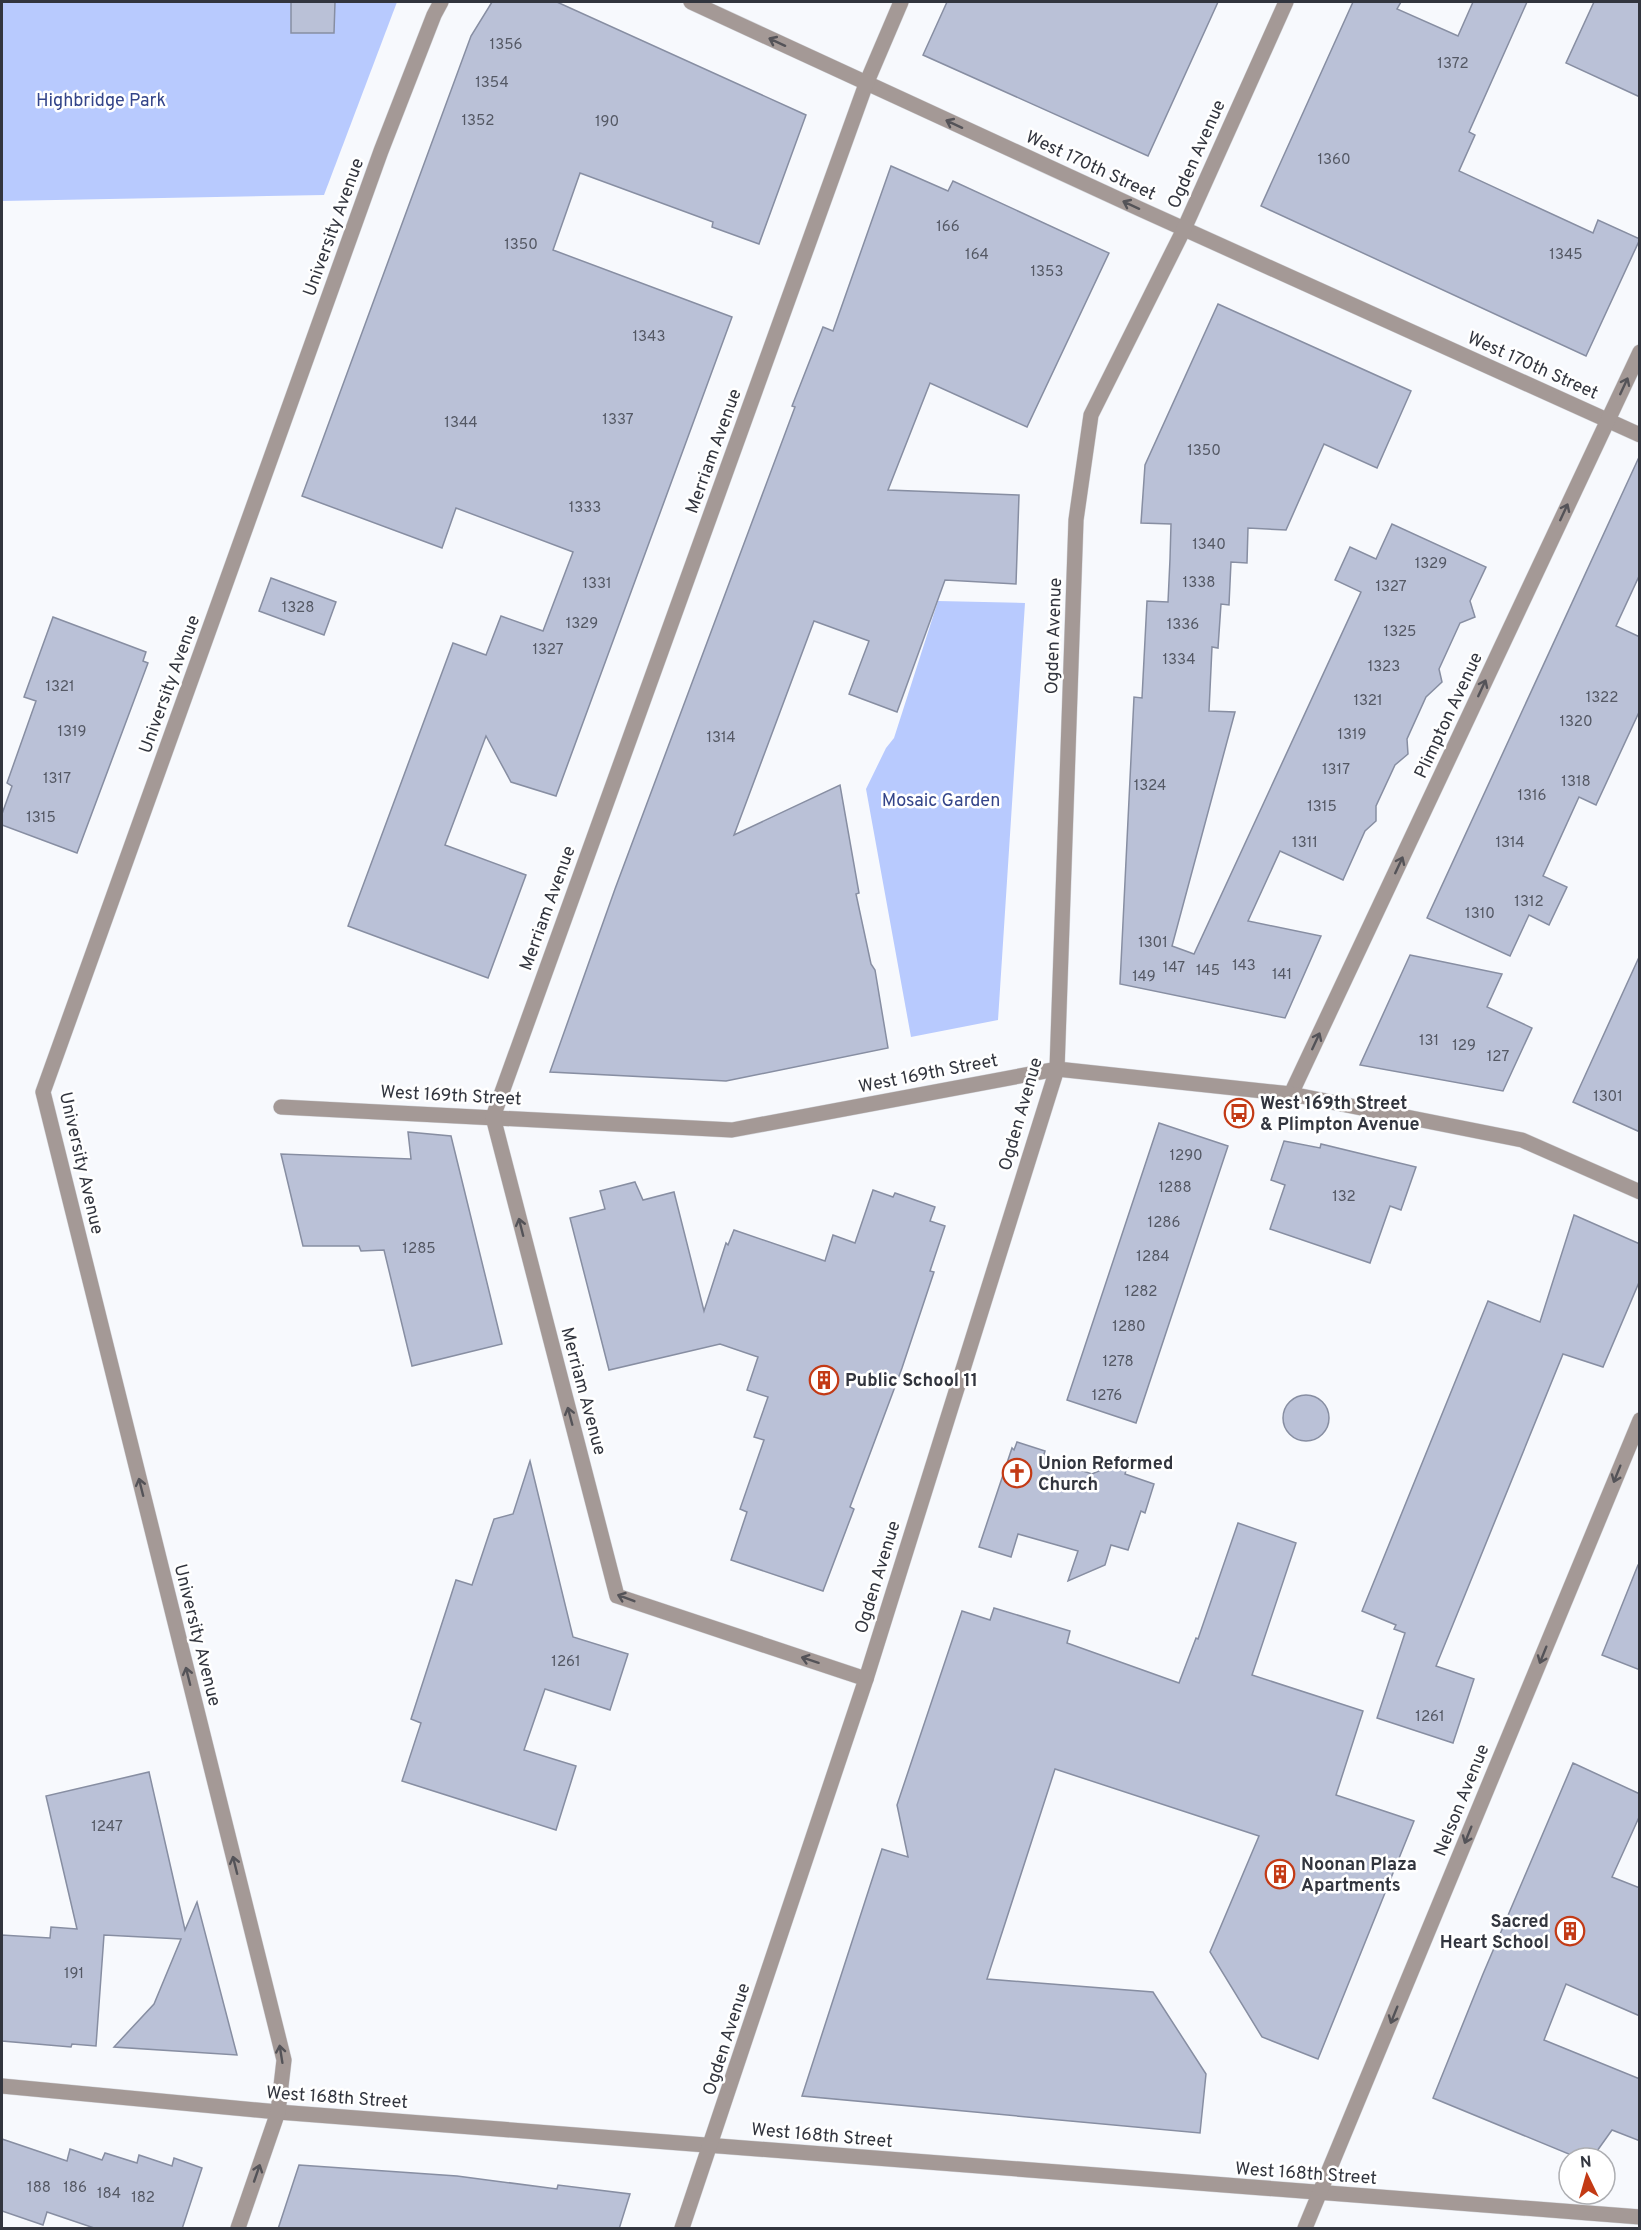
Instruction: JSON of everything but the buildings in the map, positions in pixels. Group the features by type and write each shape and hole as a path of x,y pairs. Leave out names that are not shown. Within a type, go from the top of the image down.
{"street":[{"name":"University Avenue","path":"238,2229 278,2112 284,2060 43,1092 381,151 441,2"},
{"name":"West 170th Street","path":"691,2 866,84 1640,435"},
{"name":"Merriam Avenue","path":"866,1679 617,1596 493,1117 866,84 902,2"},
{"name":"Ogden Avenue","path":"682,2229 866,1679 1057,1069 1076,520 1091,415 1184,229 1286,2"},
{"name":"Plimpton Avenue","path":"1291,1094 1640,352"},
{"name":"West 169th Street","path":"281,1107 732,1130 1057,1069 1291,1094 1522,1140 1640,1192"},
{"name":"Nelson Avenue","path":"1305,2229 1640,1420"},
{"name":"West 168th Street","path":"2,2086 278,2112 1640,2217"}],"green space":[{"name":"Highbridge Park","path":"2,2 397,2 324,195 2,201"},
{"name":"Mosaic Garden","path":"938,601 1025,603 998,1020 911,1037 866,789 886,748 894,738"}],"place":[{"name":"West 169th Street & Plimpton Avenue","path":"1239,1113"},
{"name":"Public School 11","path":"824,1380"},
{"name":"Union Reformed Church","path":"1017,1473"},
{"name":"Noonan Plaza Apartments","path":"1280,1874"},
{"name":"Sacred Heart School","path":"1570,1931"}]}
